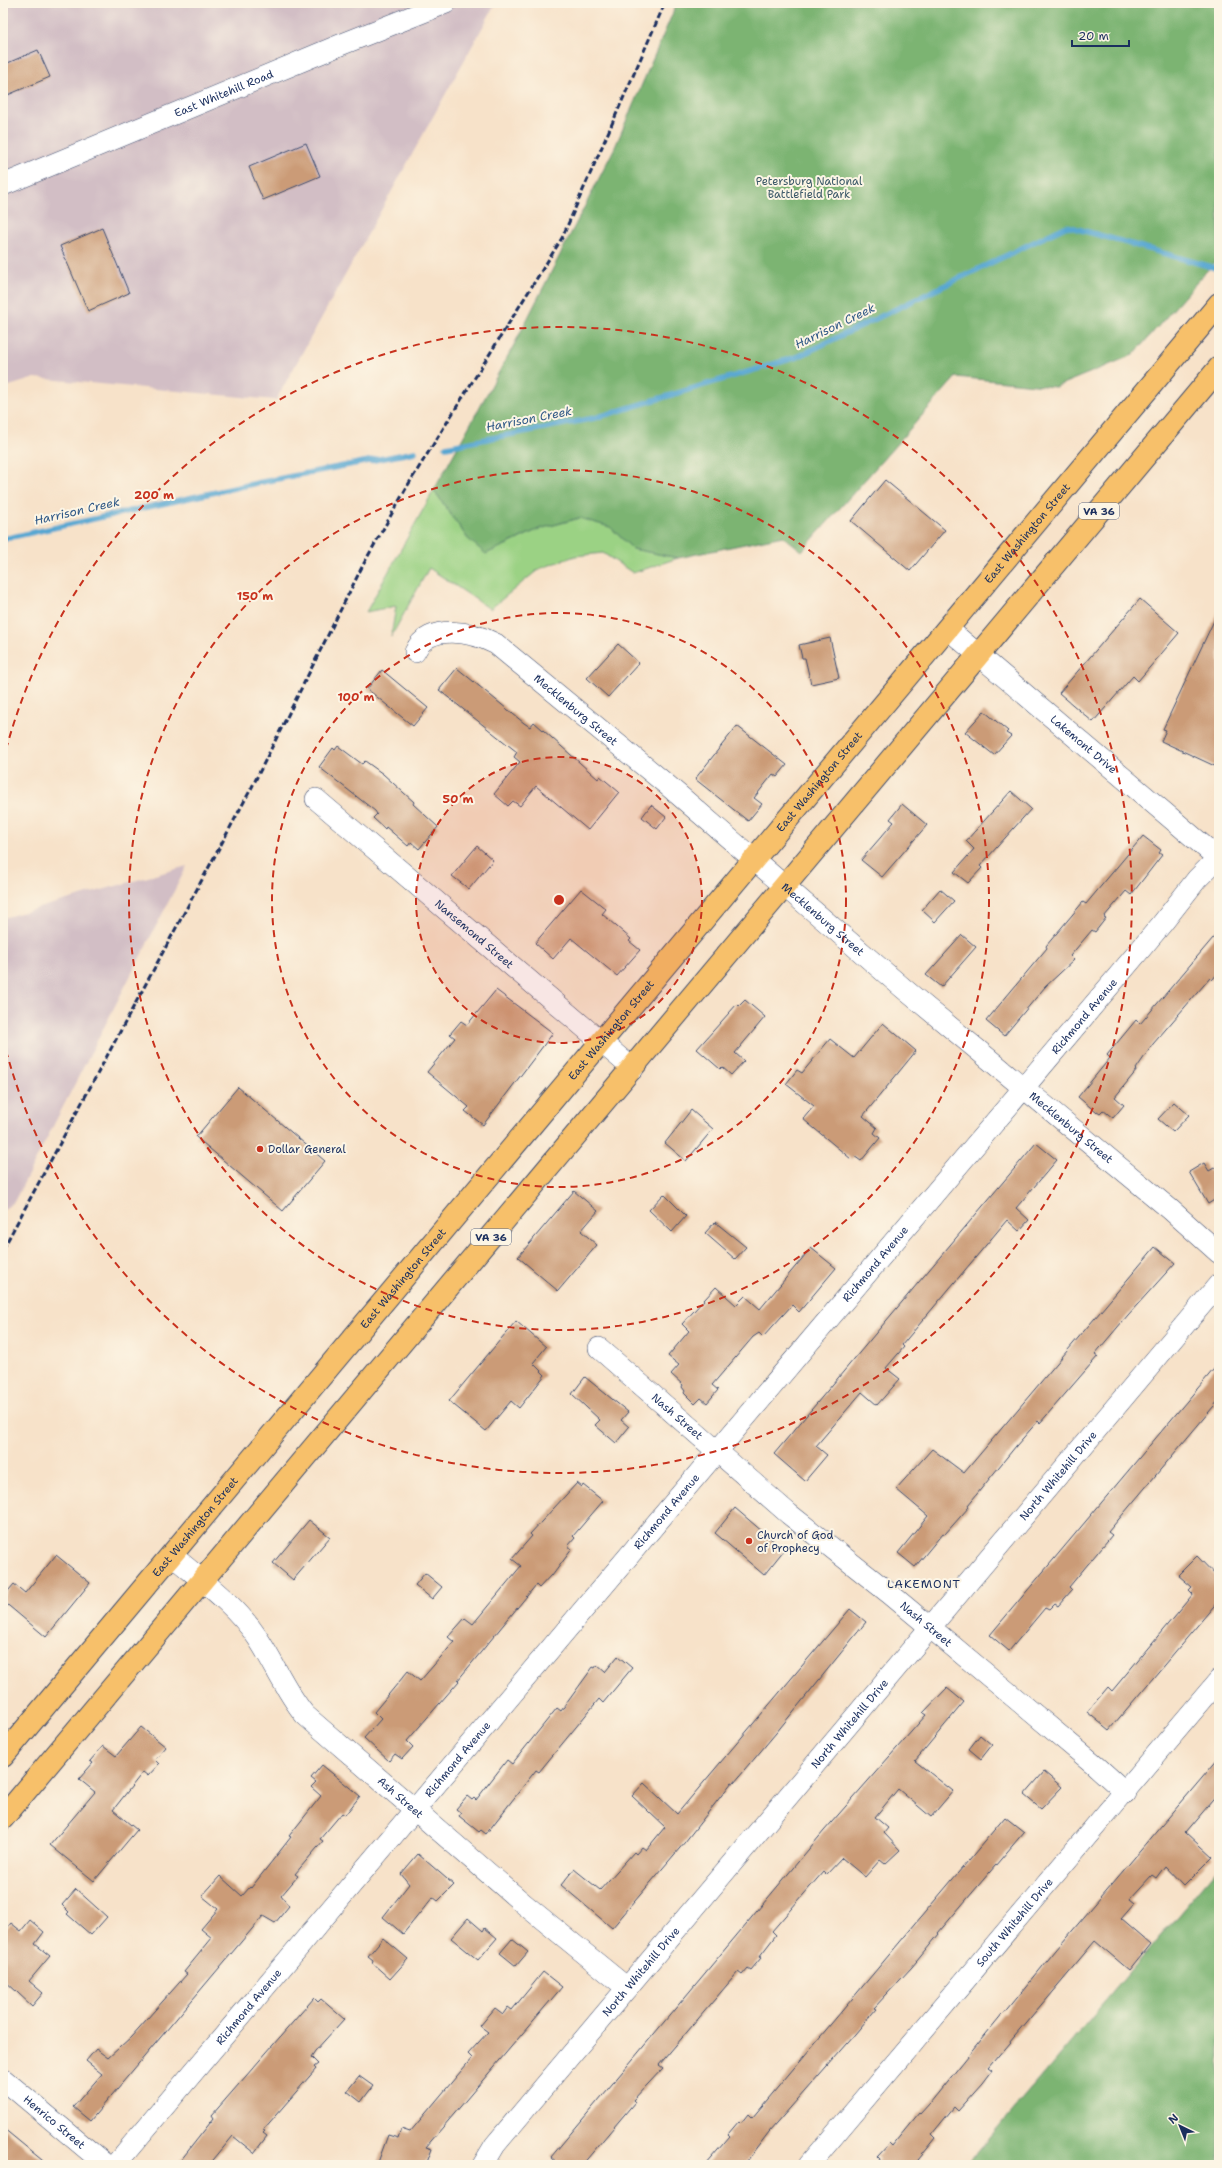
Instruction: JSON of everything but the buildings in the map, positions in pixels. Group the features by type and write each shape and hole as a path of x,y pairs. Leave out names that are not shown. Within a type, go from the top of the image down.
{"highway":[{"name":"East Washington Street","path":"3,1756 173,1556 1219,304"},
{"name":"VA 36","path":"3,1818 203,1582 1219,368"}],"street":[{"name":"East Whitehill Road","path":"3,185 340,45 446,3"},
{"name":"Lakemont Drive","path":"948,629 1219,858"},
{"name":"Mecklenburg Street","path":"415,652 419,644 426,637 446,633 464,633 482,637 496,644 666,784 785,887 1023,1088 1171,1210 1219,1253"},
{"name":"Nansemond Street","path":"316,798 633,1069"},
{"name":"Richmond Avenue","path":"115,2165 1161,925 1197,879 1219,858"},
{"name":"North Whitehill Drive","path":"483,2165 495,2145 1219,1284"},
{"name":"Nash Street","path":"599,1348 789,1514 930,1627 1094,1764 1126,1793"},
{"name":"Ash Street","path":"173,1556 221,1596 256,1636 294,1701 305,1715 524,1904 627,1988"},
{"name":"South Whitehill Drive","path":"810,2165 1126,1793 1219,1680"},
{"name":"Henrico Street","path":"3,2079 106,2165"}],"shaded area":[{"path":"3,3 496,3 276,400 35,378 3,388"},
{"path":"187,866 14,1202 3,1210 3,918"}],"green space":[{"name":"Petersburg National Battlefield Park","path":"677,3 1219,3 1219,257 1133,355 1055,387 956,377 802,551 783,536 678,558 633,549 610,527 579,518 539,529 486,554 468,539 434,490 515,343 615,147"},
{"path":"434,490 468,539 506,545 539,529 580,518 610,527 633,549 678,558 633,573 603,553 575,556 539,569 490,609 429,568 391,637 396,606 366,612"},
{"path":"1219,1867 1219,2165 966,2165"}],"waterway":[{"name":"Harrison Creek","path":"446,447 595,418 797,357 1067,226 1219,269"},
{"name":"Harrison Creek","path":"3,539 257,483 415,452"}],"railway":[{"path":"3,1249 252,787 363,565 408,485 562,238 665,3"}],"place":[{"name":"Dollar General","path":"260,1149"},
{"name":"Church of God of Prophecy","path":"749,1541"}],"district":[{"name":"LAKEMONT","path":"924,1584"}]}
